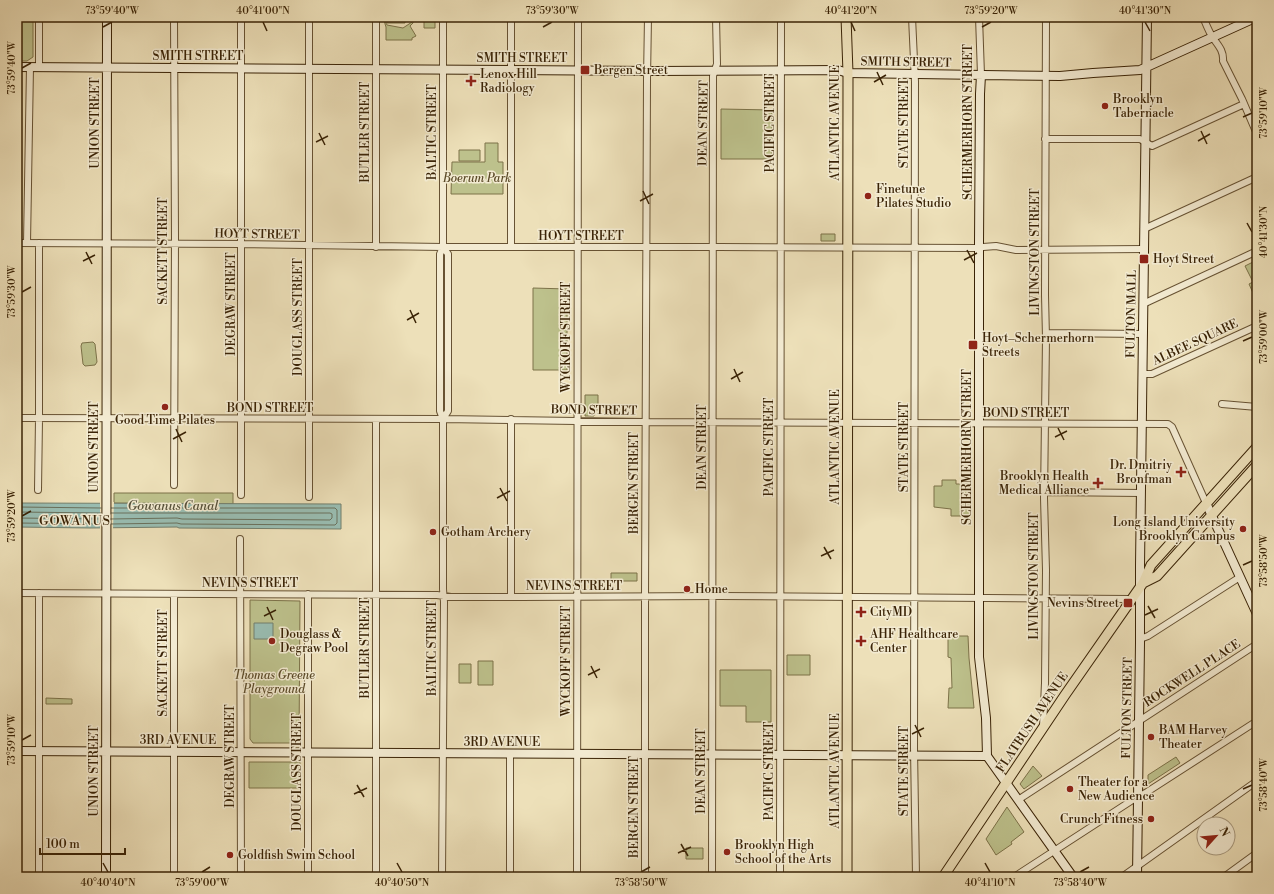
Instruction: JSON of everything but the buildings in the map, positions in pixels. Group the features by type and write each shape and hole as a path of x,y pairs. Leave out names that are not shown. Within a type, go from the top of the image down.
{"main road":[{"name":"UNION STREET","path":"106,17 106,877"},
{"name":"ATLANTIC AVENUE","path":"846,17 848,72 847,877"},
{"name":"FULTON MALL","path":"1142,585 1141,493 1146,17"},
{"name":"SMITH STREET","path":"17,67 647,71 838,70 848,72 981,76 1060,76 1140,70 1257,17"},
{"name":"SCHERMERHORN STREET","path":"981,76 979,248 979,657 986,718 987,756"},
{"path":"1142,585 1151,565 1257,447"},
{"path":"1142,585 1157,576 1257,465"},
{"path":"1206,503 1257,614"},
{"name":"FLATBUSH AVENUE","path":"943,877 1043,727 1142,585"},
{"name":"FULTON STREET","path":"1137,877 1142,585"},
{"name":"3RD AVENUE","path":"17,751 987,756"},
{"path":"987,756 1073,877"}],"street":[{"path":"39,17 39,67"},
{"name":"SACKETT STREET","path":"174,17 174,486"},
{"name":"DEGRAW STREET","path":"241,17 241,495"},
{"name":"DOUGLASS STREET","path":"309,17 309,497"},
{"name":"BUTLER STREET","path":"376,17 376,247"},
{"name":"BALTIC STREET","path":"442,877 442,753 444,698 443,419 440,411 440,254 443,247 443,17"},
{"path":"511,17 511,247"},
{"name":"WYCKOFF STREET","path":"577,877 578,17"},
{"name":"BERGEN STREET","path":"645,877 645,422 648,17"},
{"name":"DEAN STREET","path":"712,877 713,76 717,64 716,17"},
{"name":"PACIFIC STREET","path":"780,877 781,17"},
{"name":"STATE STREET","path":"912,17 915,74 914,756 916,877"},
{"name":"SCHERMERHORN STREET","path":"979,17 981,76"},
{"name":"LIVINGSTON STREET","path":"1043,727 1045,682 1044,423 1046,333 1046,17"},
{"path":"1203,17 1224,55 1223,60 1240,93 1257,134"},
{"path":"27,243 30,67"},
{"path":"1045,138 1140,139 1152,146 1244,104"},
{"path":"1144,229 1257,177"},
{"name":"HOYT STREET","path":"17,243 242,244 376,247 979,248 996,246 1016,250 1144,249"},
{"path":"38,490 40,243"},
{"path":"1143,304 1257,251"},
{"name":"ALBEE SQUARE","path":"1142,374 1152,374 1257,326"},
{"path":"1046,333 1143,334"},
{"path":"1222,404 1257,407"},
{"name":"BOND STREET","path":"17,418 511,419 645,422 1170,424 1206,503"},
{"name":"BUTLER STREET","path":"376,419 376,877"},
{"path":"511,419 511,597"},
{"path":"1044,492 1141,493"},
{"name":"DEGRAW STREET","path":"240,539 241,877"},
{"path":"1140,638 1148,636 1240,577"},
{"name":"NEVINS STREET","path":"17,593 308,594 511,597 712,596 1131,599"},
{"path":"39,593 39,877"},
{"name":"SACKETT STREET","path":"174,594 174,877"},
{"name":"DOUGLASS STREET","path":"308,594 308,877"},
{"name":"ROCKWELL PLACE","path":"1018,800 1257,644"},
{"path":"1014,877 1257,721"},
{"path":"510,753 510,877"},
{"path":"1122,877 1257,781"},
{"path":"1224,877 1257,853"}],"green space":[{"path":"17,17 33,17 33,57 27,61 17,61"},
{"path":"384,17 386,17 387,25 403,28 412,22 414,17 413,23 410,26 416,36 412,38 412,40 386,40"},
{"path":"387,17 405,17 405,23 387,23"},
{"path":"424,17 435,17 435,28 424,28"},
{"path":"721,109 772,110 772,159 721,159"},
{"name":"Boerum Park","path":"485,143 498,143 498,162 503,162 503,194 451,194 452,162 485,162"},
{"path":"459,150 480,150 480,161 459,161"},
{"path":"821,234 835,234 835,241 821,241"},
{"path":"1257,260 1257,302 1249,284 1253,282 1245,266"},
{"path":"533,288 567,289 567,370 533,370"},
{"path":"93,342 95,344 97,362 95,365 85,366 83,364 82,343"},
{"path":"585,395 598,395 598,410 594,410 594,416 585,416"},
{"path":"942,480 956,480 956,484 970,484 970,516 951,516 951,509 934,507 934,486 942,486"},
{"path":"114,493 233,493 233,504 114,503"},
{"path":"611,573 637,573 637,581 611,581"},
{"name":"Thomas Greene Playground","path":"250,600 300,601 299,742 253,743 250,739"},
{"path":"948,636 968,636 974,708 948,708 949,688 952,688 951,658 948,657"},
{"path":"787,655 810,655 810,675 787,675"},
{"path":"478,661 493,661 493,685 478,685"},
{"path":"459,664 471,664 471,683 459,683"},
{"path":"720,670 771,670 771,722 746,722 746,706 720,706"},
{"path":"46,698 72,699 72,704 46,704"},
{"path":"1176,757 1180,763 1148,784 1148,775"},
{"path":"249,762 300,762 300,788 249,788"},
{"path":"1033,766 1042,776 1024,789 1020,784"},
{"path":"1007,807 1024,832 1011,842 1012,844 996,855 986,839"},
{"path":"686,848 703,848 703,859 686,859"}],"water":[{"name":"Gowanus Canal","path":"17,503 341,504 341,529 17,527"},
{"path":"254,623 273,623 273,639 254,639"}],"pier":[{"path":"100,502 114,502 113,529 100,529"}],"place":[{"name":"Bergen Street","path":"585,70"},
{"name":"Lenox Hill Radiology","path":"471,81"},
{"name":"Brooklyn Tabernacle","path":"1105,106"},
{"name":"Finetune Pilates Studio","path":"868,196"},
{"name":"Hoyt Street","path":"1144,259"},
{"name":"Hoyt–Schermerhorn Streets","path":"973,345"},
{"name":"Good Time Pilates","path":"165,407"},
{"name":"Dr. Dmitriy Bronfman","path":"1181,472"},
{"name":"Brooklyn Health Medical Alliance","path":"1098,483"},
{"name":"Long Island University Brooklyn Campus","path":"1243,529"},
{"name":"Gotham Archery","path":"433,532"},
{"name":"Home","path":"687,589"},
{"name":"Nevins Street","path":"1128,603"},
{"name":"CityMD","path":"861,612"},
{"name":"Douglass & Degraw Pool","path":"272,641"},
{"name":"AHF Healthcare Center","path":"861,641"},
{"name":"BAM Harvey Theater","path":"1151,737"},
{"name":"Theater for a New Audience","path":"1070,789"},
{"name":"Crunch Fitness","path":"1151,819"},
{"name":"Brooklyn High School of the Arts","path":"727,852"},
{"name":"Goldfish Swim School","path":"230,855"}],"district":[{"name":"GOWANUS","path":"75,520"}]}
